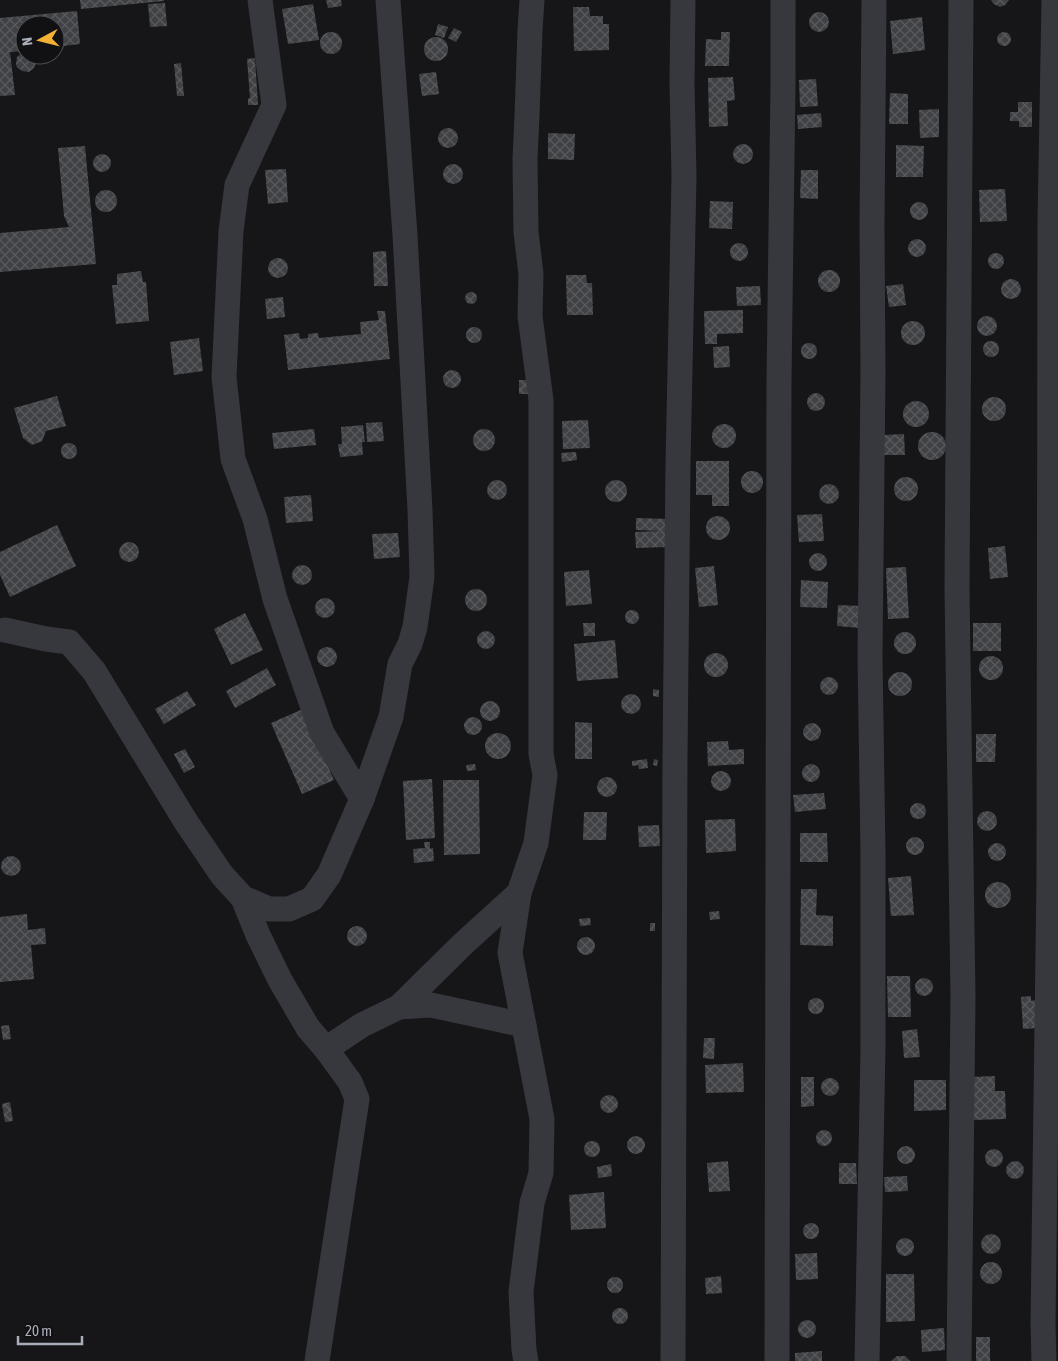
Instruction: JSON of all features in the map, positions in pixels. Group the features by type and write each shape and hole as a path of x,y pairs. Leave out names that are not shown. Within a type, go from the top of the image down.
{"street":[{"path":"260,0 274,105 237,184 231,231 224,377 233,459 255,519 274,599 322,733 362,799"},
{"path":"243,898 269,909 288,909 312,899 329,875 362,799 391,717 400,664 410,644 415,627 422,577 420,510 406,235 388,0"},
{"path":"526,1361 521,1292 532,1203 541,1173 542,1118 510,953 519,893 536,843 545,775 541,754 541,400 530,316 531,274 526,232 525,168 532,0"},
{"path":"673,1361 675,758 678,454 684,177 683,0"},
{"path":"777,1361 779,391 783,0"},
{"path":"867,1361 872,1048 873,853 870,656 874,0"},
{"path":"959,1361 963,997 957,590 961,0"},
{"path":"1044,1361 1049,877 1050,222 1054,0"},
{"path":"3,626 22,653"},
{"path":"3,626 46,639 70,642 94,672 186,822 222,875 243,898 258,935 280,980 308,1028 350,1082 357,1099 317,1361"},
{"path":"326,1049 362,1025 399,1007 463,944 519,893"},
{"path":"399,1007 431,1005 524,1025"}],"building":[{"path":"80,0 164,0 164,1 81,9"},
{"path":"326,0 341,0 342,6 328,8"},
{"path":"991,0 1009,0 1000,7"},
{"path":"165,3 167,26 150,27 148,4"},
{"path":"313,4 319,40 288,44 282,9"},
{"path":"573,7 589,7 590,16 603,16 603,24 609,24 609,50 574,51"},
{"path":"77,11 80,44 65,46 65,15 33,15"},
{"path":"819,12 826,15 829,22 826,29 819,32 812,29 809,22 812,15"},
{"path":"15,17 15,52 10,52 15,95 0,96 0,18"},
{"path":"922,17 925,50 893,54 890,21"},
{"path":"438,24 448,27 444,38 435,35"},
{"path":"454,28 462,32 456,42 448,38"},
{"path":"331,32 339,35 342,43 339,51 331,54 323,51 320,43 323,35"},
{"path":"721,32 730,32 729,66 705,66 706,39 721,40"},
{"path":"1001,32 1007,32 1011,39 1007,46 1001,46 997,42 997,36"},
{"path":"436,37 444,41 448,49 444,57 436,61 428,57 424,49 428,41"},
{"path":"255,58 258,105 248,105 248,99 250,98 247,59"},
{"path":"181,63 184,96 177,96 174,64"},
{"path":"16,65 35,65 29,72 22,71"},
{"path":"436,72 439,94 422,96 419,74"},
{"path":"733,77 735,100 727,101 728,126 709,127 708,78"},
{"path":"816,79 818,106 800,107 799,80"},
{"path":"890,93 908,94 908,124 889,124"},
{"path":"1018,102 1032,102 1032,127 1019,127 1019,121 1010,121 1010,112 1018,112"},
{"path":"939,109 939,137 920,138 919,110"},
{"path":"821,113 822,127 798,129 797,115"},
{"path":"444,128 452,128 458,134 458,142 452,148 444,148 438,142 438,134"},
{"path":"548,133 575,134 574,160 548,159"},
{"path":"743,144 750,147 753,154 750,161 743,164 736,161 733,154 736,147"},
{"path":"896,145 924,146 923,177 896,177"},
{"path":"85,146 96,264 0,272 0,233 69,227 64,216 58,148"},
{"path":"102,154 108,157 111,163 108,169 102,172 96,169 93,163 96,157"},
{"path":"453,164 460,167 463,174 460,181 453,184 446,181 443,174 446,167"},
{"path":"286,169 288,202 268,204 265,170"},
{"path":"801,170 818,170 818,199 800,198"},
{"path":"1005,189 1007,221 980,222 979,190"},
{"path":"106,190 114,193 117,201 114,209 106,212 98,209 95,201 98,193"},
{"path":"710,201 733,202 732,229 709,228"},
{"path":"919,202 925,205 928,211 925,217 919,220 913,217 910,211 913,205"},
{"path":"917,239 923,242 926,248 923,254 917,257 911,254 908,248 911,242"},
{"path":"739,243 745,246 748,252 745,258 739,261 733,258 730,252 733,246"},
{"path":"386,251 388,286 374,286 373,252"},
{"path":"993,253 999,253 1004,258 1002,267 993,269 988,264 988,258"},
{"path":"278,258 285,261 288,268 285,275 278,278 271,275 268,268 271,261"},
{"path":"829,270 839,277 840,281 833,291 829,292 819,285 818,281 825,271"},
{"path":"141,271 143,282 146,282 149,321 116,324 112,285 117,285 117,274"},
{"path":"566,275 586,275 587,283 592,283 593,315 567,315"},
{"path":"1011,279 1018,282 1021,289 1018,296 1011,299 1004,296 1001,289 1004,282"},
{"path":"903,284 906,305 889,307 886,286"},
{"path":"760,286 761,305 737,306 736,287"},
{"path":"473,292 476,293 476,303 469,304 466,303 465,296 466,293"},
{"path":"283,297 285,317 267,319 265,299"},
{"path":"743,310 743,333 717,334 717,344 705,344 704,311"},
{"path":"377,311 385,311 390,359 288,370 284,335 299,333 300,339 308,338 308,334 318,333 319,338 361,334 360,322 379,320"},
{"path":"987,316 994,319 997,326 994,333 987,336 980,333 977,326 980,319"},
{"path":"913,321 921,325 925,333 921,341 913,345 905,341 901,333 905,325"},
{"path":"474,327 482,335 474,343 466,335"},
{"path":"199,338 203,371 174,375 170,342"},
{"path":"988,341 994,341 999,346 997,355 988,357 983,352 983,346"},
{"path":"809,343 815,345 817,351 815,357 809,359 803,357 801,351 803,345"},
{"path":"729,346 730,367 714,368 713,347"},
{"path":"448,370 456,370 461,375 459,386 448,388 443,383 443,375"},
{"path":"519,380 529,380 529,394 519,394"},
{"path":"816,393 822,396 825,402 822,408 816,411 810,408 807,402 810,396"},
{"path":"57,396 66,426 46,431 42,441 32,445 23,438 14,408"},
{"path":"989,397 999,397 1006,404 1006,414 999,421 989,421 982,414 982,404"},
{"path":"916,401 925,405 929,414 925,423 916,427 907,423 903,414 907,405"},
{"path":"588,420 590,448 563,449 562,421"},
{"path":"382,422 384,441 367,442 366,423"},
{"path":"724,424 733,427 736,436 733,445 724,448 715,445 712,436 715,427"},
{"path":"363,425 365,442 362,442 363,455 340,457 338,444 342,444 341,427"},
{"path":"314,429 316,445 274,449 272,433"},
{"path":"484,429 492,432 495,440 492,448 484,451 476,448 473,440 476,432"},
{"path":"932,432 942,436 946,446 942,456 932,460 922,456 918,446 922,436"},
{"path":"904,434 905,455 884,455 884,435"},
{"path":"69,443 75,445 77,451 75,457 69,459 63,457 61,451 63,445"},
{"path":"576,452 577,460 562,462 561,453"},
{"path":"696,461 729,461 729,506 712,506 712,495 696,495"},
{"path":"752,471 760,474 763,482 760,490 752,493 744,490 741,482 744,474"},
{"path":"906,477 915,480 918,489 915,498 906,501 897,498 894,489 897,480"},
{"path":"497,480 504,483 507,490 504,497 497,500 490,497 487,490 490,483"},
{"path":"616,480 624,483 627,491 624,499 616,502 608,499 605,491 608,483"},
{"path":"829,484 836,487 839,494 836,501 829,504 822,501 819,494 822,487"},
{"path":"311,495 313,521 286,523 284,497"},
{"path":"822,514 824,541 799,542 797,515"},
{"path":"718,516 726,520 730,528 726,536 718,540 710,536 706,528 710,520"},
{"path":"636,518 668,519 668,547 636,548 635,532 662,531 636,530"},
{"path":"57,525 76,566 10,597 0,575 0,552"},
{"path":"398,533 400,557 374,559 372,534"},
{"path":"129,542 136,545 139,552 136,559 129,562 122,559 119,552 122,545"},
{"path":"1005,546 1008,577 990,579 988,548"},
{"path":"818,553 824,556 827,562 824,568 818,571 812,568 809,562 812,556"},
{"path":"298,565 306,565 312,571 312,579 306,585 298,585 292,579 292,571"},
{"path":"714,566 718,605 699,607 695,568"},
{"path":"906,567 909,618 888,619 886,568"},
{"path":"589,570 592,604 566,606 564,572"},
{"path":"801,580 828,582 827,608 800,607"},
{"path":"476,589 484,592 487,600 484,608 476,611 468,608 465,600 468,592"},
{"path":"321,598 329,598 335,604 335,612 329,618 321,618 315,612 315,604"},
{"path":"838,605 862,606 860,628 837,626"},
{"path":"632,610 637,612 639,617 637,622 632,624 627,622 625,617 627,612"},
{"path":"245,613 263,650 231,665 214,629"},
{"path":"583,623 595,623 595,636 584,636"},
{"path":"973,623 1001,623 1001,651 973,651"},
{"path":"486,631 492,634 495,640 492,646 486,649 480,646 477,640 480,634"},
{"path":"905,632 913,635 916,643 913,651 905,654 897,651 894,643 897,635"},
{"path":"615,640 618,678 577,681 574,644"},
{"path":"323,647 331,647 337,653 337,661 331,667 323,667 317,661 317,653"},
{"path":"716,653 725,656 728,665 725,674 716,677 707,674 704,665 707,656"},
{"path":"991,656 996,657 1002,663 1002,673 996,679 991,680 986,679 980,673 979,668 980,663 986,657"},
{"path":"267,668 276,685 235,708 226,691"},
{"path":"900,672 909,675 912,684 909,693 900,696 891,693 888,684 891,675"},
{"path":"829,677 835,680 838,686 835,692 829,695 823,692 820,686 823,680"},
{"path":"653,689 659,690 659,697 653,696"},
{"path":"187,691 196,705 164,724 155,709"},
{"path":"631,694 638,697 641,704 638,711 631,714 624,711 621,704 624,697"},
{"path":"486,701 494,701 500,707 500,715 494,721 486,721 480,715 480,707"},
{"path":"303,709 334,780 302,794 271,723"},
{"path":"473,717 479,720 482,726 479,732 473,735 467,732 464,726 467,720"},
{"path":"575,722 592,723 592,759 575,759"},
{"path":"808,723 816,723 821,728 819,739 808,741 803,736 803,728"},
{"path":"498,733 507,737 511,746 507,755 498,759 489,755 485,746 489,737"},
{"path":"976,734 996,734 995,762 976,762"},
{"path":"728,741 729,750 744,749 744,764 708,766 707,742"},
{"path":"185,749 195,767 184,773 174,754"},
{"path":"647,759 648,768 639,769 638,765 632,766 632,761"},
{"path":"654,759 658,760 657,766 653,765"},
{"path":"475,764 476,770 467,771 466,765"},
{"path":"811,764 817,767 820,773 817,779 811,782 805,779 802,773 805,767"},
{"path":"721,771 728,774 731,781 728,788 721,791 714,788 711,781 714,774"},
{"path":"607,777 614,780 617,787 614,794 607,797 600,794 597,787 600,780"},
{"path":"432,779 435,838 406,840 403,781"},
{"path":"443,780 479,780 480,854 444,855"},
{"path":"824,793 826,809 795,812 793,795"},
{"path":"915,803 921,803 926,808 924,817 915,819 910,814 910,808"},
{"path":"983,811 991,811 997,817 997,825 991,831 983,831 977,825 977,817"},
{"path":"584,812 607,812 606,840 583,840"},
{"path":"735,819 736,851 706,853 705,820"},
{"path":"659,825 660,846 639,847 638,826"},
{"path":"800,833 827,833 828,862 800,862"},
{"path":"915,837 921,840 924,846 921,852 915,855 909,852 906,846 909,840"},
{"path":"424,842 430,842 430,849 433,848 434,861 414,863 413,849 425,848"},
{"path":"997,843 1003,846 1006,852 1003,858 997,861 991,858 988,852 991,846"},
{"path":"11,856 18,859 21,866 18,873 11,876 4,873 1,866 4,859"},
{"path":"911,876 914,915 891,916 888,878"},
{"path":"998,882 1007,886 1011,895 1007,904 998,908 989,904 985,895 989,886"},
{"path":"801,889 817,889 816,915 833,916 833,946 800,945"},
{"path":"719,911 720,919 710,920 709,912"},
{"path":"27,914 28,930 45,928 46,944 31,945 34,979 0,982 0,917"},
{"path":"590,918 591,925 580,926 579,919"},
{"path":"650,923 655,923 655,931 650,931"},
{"path":"357,926 364,929 367,936 364,943 357,946 350,943 347,936 350,929"},
{"path":"582,937 590,937 595,942 593,953 582,955 577,950 577,942"},
{"path":"887,976 910,976 911,1017 888,1017"},
{"path":"924,978 930,981 933,987 930,993 924,996 918,993 915,987 918,981"},
{"path":"1031,996 1031,1001 1035,1000 1037,1028 1023,1029 1021,997"},
{"path":"816,998 822,1000 824,1006 822,1012 816,1014 810,1012 808,1006 810,1000"},
{"path":"9,1025 11,1039 3,1040 1,1026"},
{"path":"917,1029 920,1057 904,1058 902,1031"},
{"path":"704,1038 715,1038 714,1059 703,1058"},
{"path":"743,1063 744,1092 706,1093 705,1065"},
{"path":"995,1076 995,1091 1005,1091 1006,1119 972,1120 971,1077"},
{"path":"801,1077 814,1077 814,1106 801,1107"},
{"path":"830,1078 836,1081 839,1087 836,1093 830,1096 824,1093 821,1087 824,1081"},
{"path":"914,1080 946,1080 946,1110 914,1111"},
{"path":"609,1095 615,1098 618,1104 615,1110 609,1113 603,1110 600,1104 603,1098"},
{"path":"10,1102 13,1121 5,1122 2,1104"},
{"path":"824,1130 830,1132 832,1138 830,1144 824,1146 818,1144 816,1138 818,1132"},
{"path":"636,1136 644,1141 645,1145 640,1153 636,1154 628,1149 627,1145 632,1137"},
{"path":"589,1141 595,1141 600,1146 598,1155 589,1157 584,1152 584,1146"},
{"path":"902,1146 910,1146 915,1151 913,1162 902,1164 897,1159 897,1151"},
{"path":"990,1149 998,1149 1003,1154 1001,1165 990,1167 985,1162 985,1154"},
{"path":"728,1161 730,1191 709,1192 707,1163"},
{"path":"1011,1161 1019,1161 1024,1166 1022,1177 1011,1179 1006,1174 1006,1166"},
{"path":"839,1163 856,1163 857,1184 839,1184"},
{"path":"611,1164 612,1176 598,1178 597,1167"},
{"path":"907,1176 908,1191 885,1192 884,1177"},
{"path":"604,1192 606,1228 571,1230 569,1195"},
{"path":"811,1223 817,1225 819,1231 817,1237 811,1239 805,1237 803,1231 805,1225"},
{"path":"991,1234 998,1237 1001,1244 998,1251 991,1254 984,1251 981,1244 984,1237"},
{"path":"905,1238 911,1241 914,1247 911,1253 905,1256 899,1253 896,1247 899,1241"},
{"path":"817,1253 818,1279 796,1280 795,1254"},
{"path":"991,1262 999,1265 1002,1273 999,1281 991,1284 983,1281 980,1273 983,1265"},
{"path":"886,1274 914,1274 915,1321 886,1322"},
{"path":"721,1276 722,1293 706,1294 705,1278"},
{"path":"612,1277 618,1277 623,1282 621,1291 612,1293 607,1288 607,1282"},
{"path":"617,1308 623,1308 628,1313 626,1322 617,1324 612,1319 612,1313"},
{"path":"807,1320 813,1323 816,1329 813,1335 807,1338 801,1335 798,1329 801,1323"},
{"path":"944,1328 945,1350 922,1352 921,1330"},
{"path":"976,1337 990,1337 990,1361 976,1361"},
{"path":"822,1351 822,1361 795,1361 795,1353"},
{"path":"897,1356 905,1356 910,1361 891,1361"}]}
